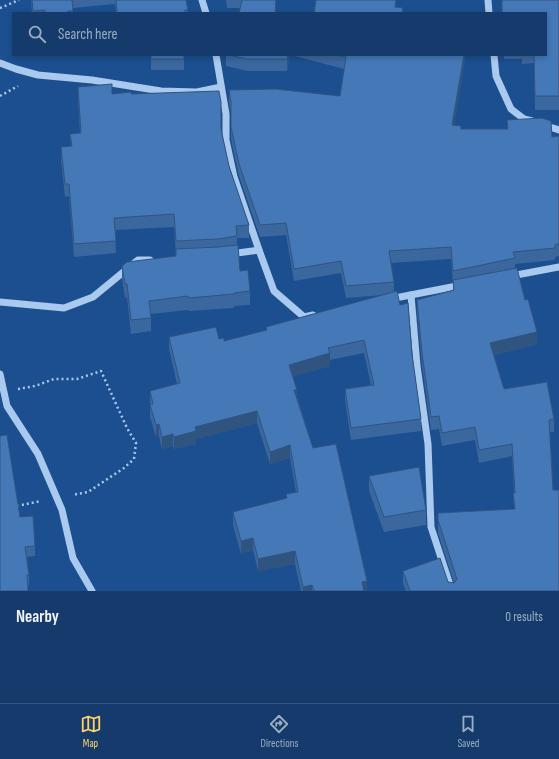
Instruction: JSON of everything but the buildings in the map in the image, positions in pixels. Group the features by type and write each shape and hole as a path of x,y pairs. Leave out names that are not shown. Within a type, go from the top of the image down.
{"street":[{"path":"202,0 206,12"},
{"path":"488,0 489,12"},
{"path":"216,56 226,114 226,140 234,178 274,291 304,317 319,314"},
{"path":"494,56 496,76 511,109 524,119 559,130"},
{"path":"0,62 16,69 38,75 92,80 162,91 197,92 221,87"},
{"path":"225,255 259,250"},
{"path":"0,302 64,308 93,297 138,260 160,259"},
{"path":"504,277 559,267"},
{"path":"380,301 473,283"},
{"path":"411,295 417,366 428,444 431,527 452,591"},
{"path":"0,374 7,406 38,454 62,510 73,558 92,591"}],"path":[{"path":"0,8 19,0"},
{"path":"4,392 35,386 54,379 77,379 101,371 127,428 136,443 134,459 124,468 88,492 14,507"}]}
